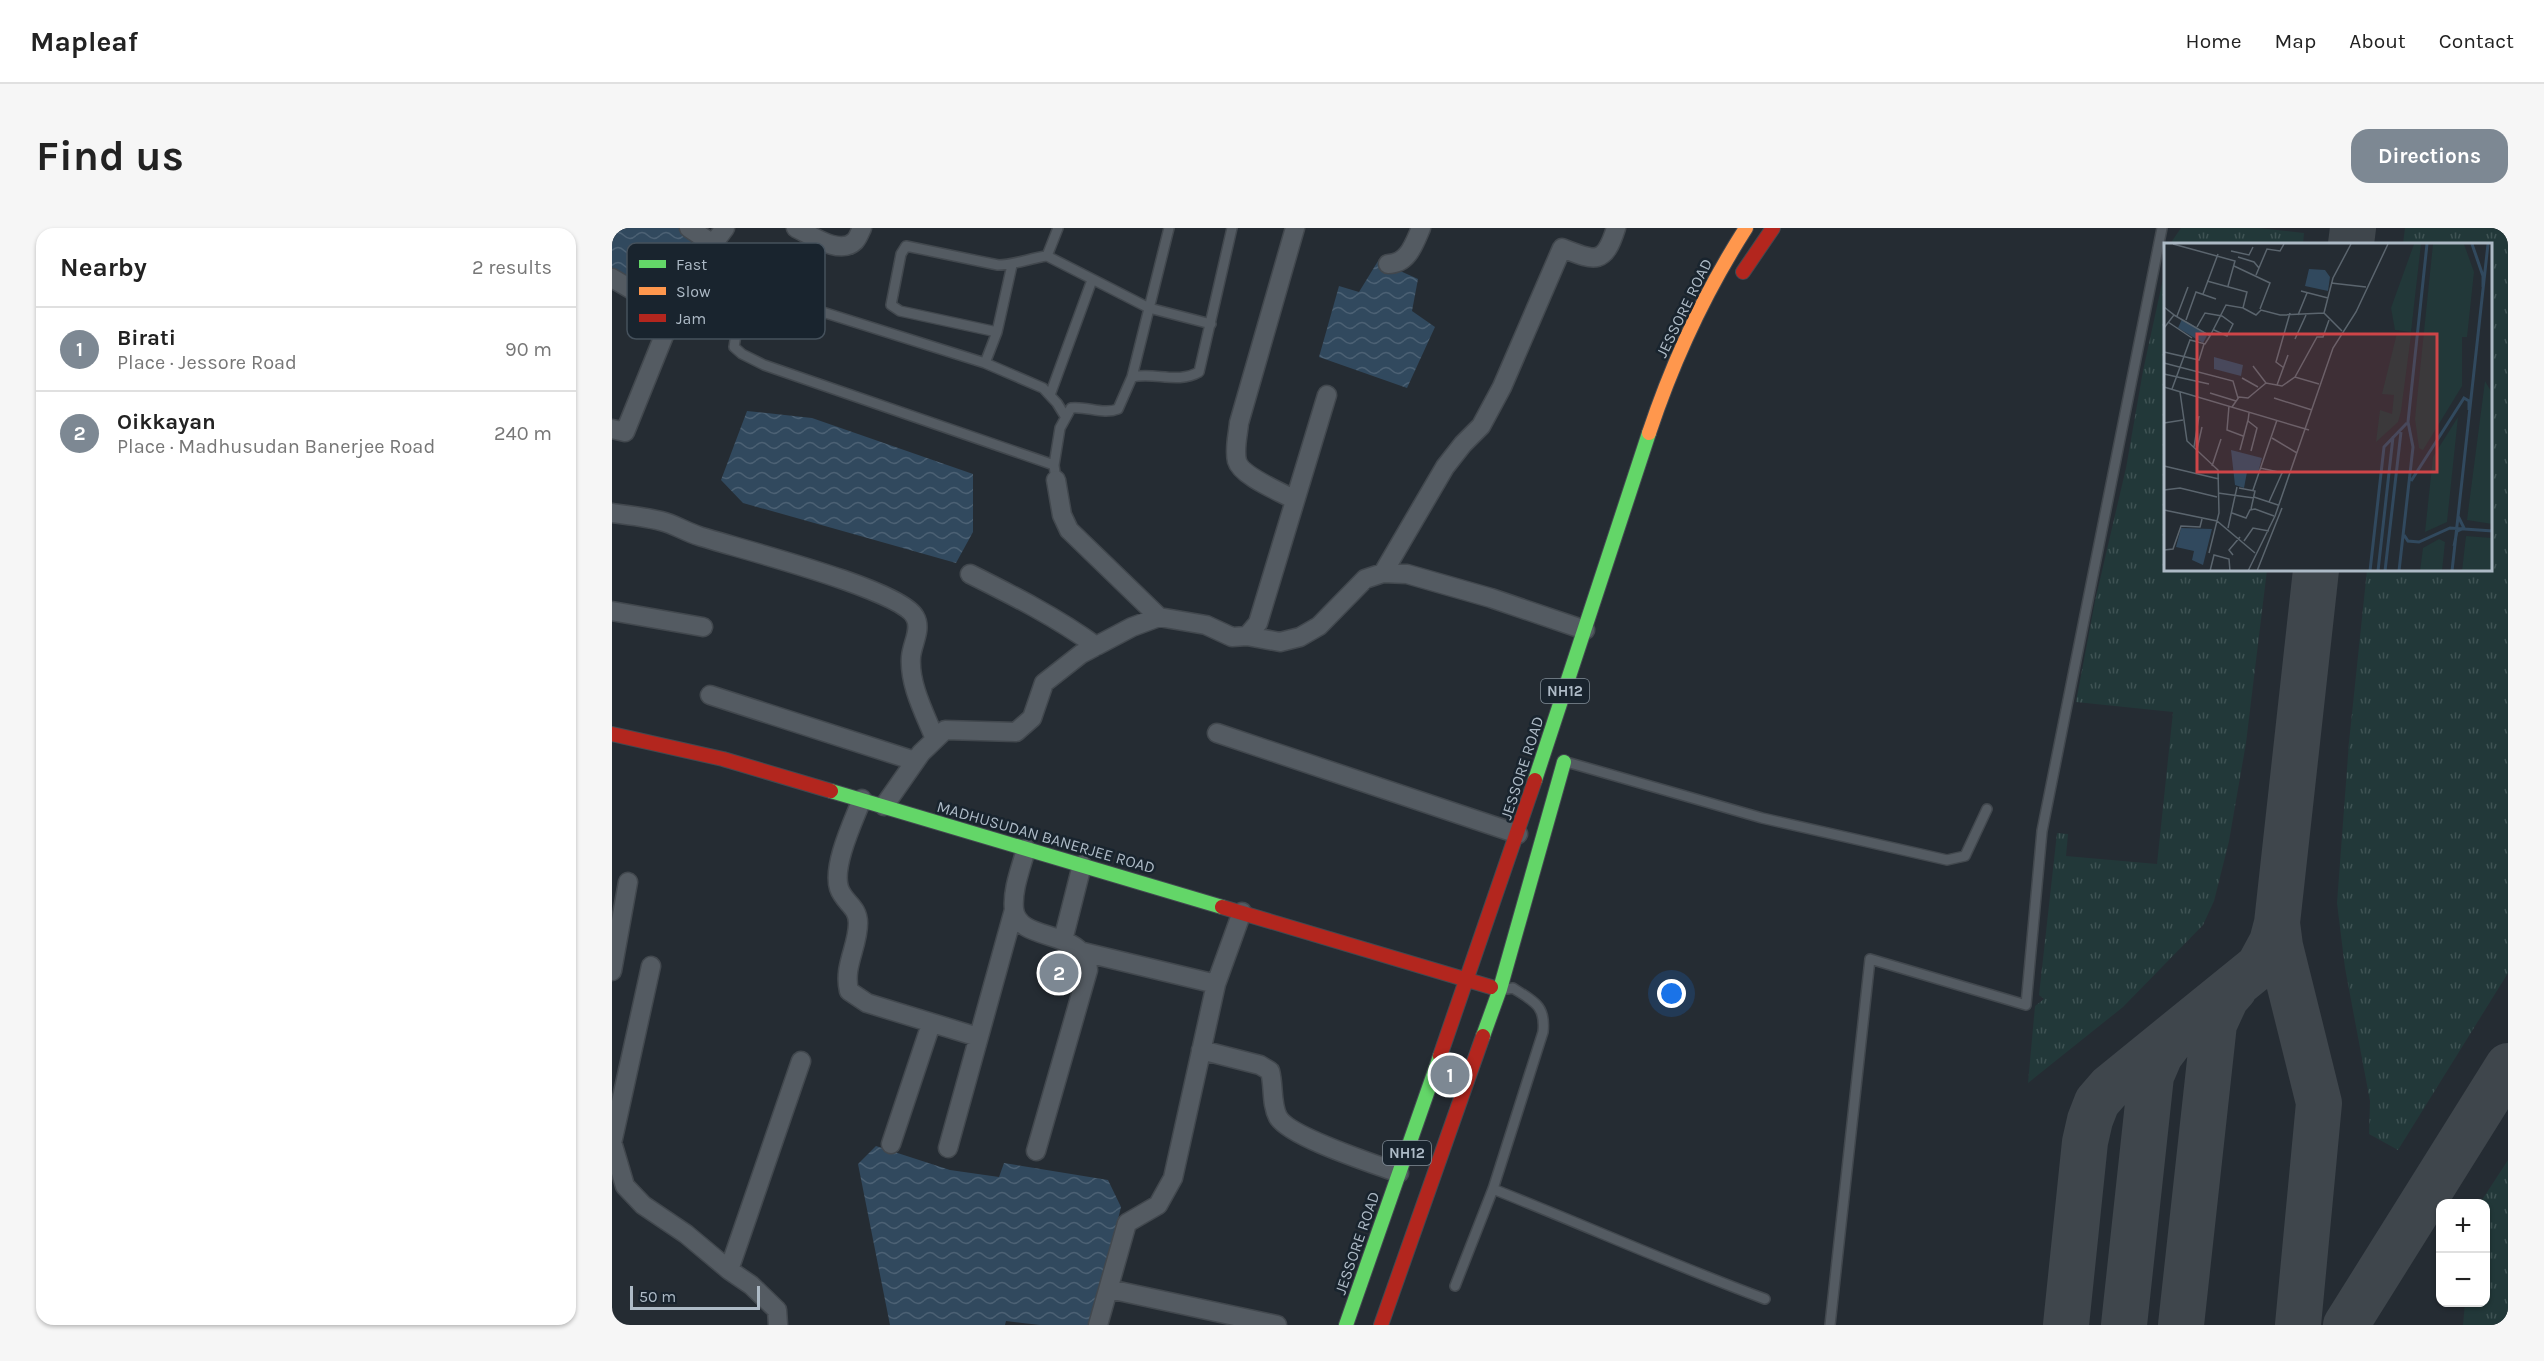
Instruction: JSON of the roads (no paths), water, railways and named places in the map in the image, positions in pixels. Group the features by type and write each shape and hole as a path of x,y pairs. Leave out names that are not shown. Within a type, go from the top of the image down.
{"main road":[{"name":"JESSORE ROAD","path":"1346,1325 1468,982 1668,380 1709,289 1746,228"},
{"path":"1734,288 1751,257 1773,228"},
{"name":"MADHUSUDAN BANERJEE ROAD","path":"612,734 723,759 1242,912 1468,982 1500,989"},
{"name":"NH12","path":"1382,1325 1500,989 1566,756"}],"street":[{"path":"689,228 712,243"},
{"path":"714,243 724,228"},
{"path":"796,228 836,246 847,245 855,241 862,228"},
{"path":"1295,228 1239,423 1236,448 1237,463 1248,474 1295,500"},
{"path":"1388,264 1401,263 1407,257 1421,228"},
{"path":"1383,573 1445,467 1481,426 1502,387 1562,248 1586,257 1600,257 1609,249 1616,228"},
{"path":"612,278 627,287"},
{"path":"612,429 625,432 662,339"},
{"path":"1247,636 1258,623 1327,395"},
{"path":"1055,473 1062,515 1069,530 1159,617 1206,625 1232,637 1247,636 1280,642 1300,637 1319,626 1365,579 1383,573 1407,574 1491,598 1585,630"},
{"path":"612,513 663,521 696,535 865,588 909,609 916,618 917,624 911,657 912,674 935,739"},
{"path":"970,574 1060,620 1096,646"},
{"path":"612,611 703,627"},
{"path":"884,806 915,761 945,730 1016,732 1032,718 1044,683 1081,654 1159,617"},
{"path":"710,695 915,761"},
{"path":"1217,733 1518,834"},
{"path":"862,799 841,857 839,873 839,887 858,914 858,927 846,978 849,991 867,1003 978,1037"},
{"path":"1026,849 1014,898 1016,918 1022,925 1063,940 1083,952 1216,984"},
{"path":"1063,940 1083,865"},
{"path":"612,971 628,882"},
{"path":"948,1148 1014,910"},
{"path":"1098,1325 1127,1222 1158,1205 1173,1178 1216,984 1242,912"},
{"path":"1036,1151 1087,979 1088,960 1083,952"},
{"path":"651,966 612,1143 625,1186 643,1205 686,1234 751,1285 777,1310 778,1325"},
{"path":"891,1144 931,1024"},
{"path":"1202,1050 1260,1065 1270,1071 1278,1116 1287,1126 1304,1136 1399,1173"},
{"path":"729,1270 801,1061"},
{"path":"1109,1289 1276,1325"}],"lane":[{"path":"1047,256 1058,228"},
{"path":"734,339 734,347 742,354 764,365 1055,473 1060,428 1071,408 1081,407 1111,412 1118,409 1132,377 1169,228"},
{"path":"1132,377 1140,375 1180,378 1191,377 1199,372 1232,228"},
{"path":"1830,1325 1870,959 2026,1005 2042,831 2162,228"},
{"path":"997,332 900,311 891,305 901,254 906,246 998,265 1012,265 1023,259 1047,256 1149,308 1211,324"},
{"path":"986,363 997,332 1012,265"},
{"path":"1050,395 1092,280"},
{"path":"825,313 986,363 1043,388 1065,416"},
{"path":"1566,756 1762,818 1947,860 1965,856 1987,809"},
{"path":"1455,1286 1493,1189 1544,1022 1541,1009 1536,1004 1513,988 1500,989"},
{"path":"1493,1189 1615,1238 1681,1268 1765,1299"}],"water":[{"path":"612,228 689,228 695,232 690,243 627,243 627,281 612,274"},
{"path":"1378,261 1418,279 1412,311 1435,327 1407,388 1319,357 1339,286 1359,292"},
{"path":"747,411 812,418 973,474 973,532 956,563 743,503 721,480"},
{"path":"876,1146 950,1170 999,1177 1004,1163 1108,1180 1121,1207 1092,1325 1040,1325 1006,1321 1005,1325 890,1325 858,1164"}],"place":[{"name":"Oikkayan","path":"1059,973"},
{"name":"Birati","path":"1450,1075"}]}
